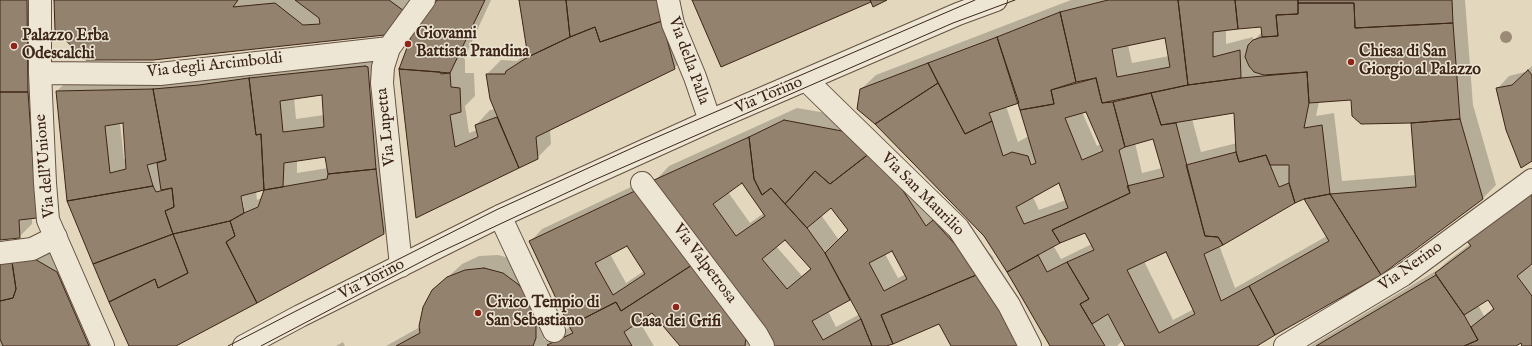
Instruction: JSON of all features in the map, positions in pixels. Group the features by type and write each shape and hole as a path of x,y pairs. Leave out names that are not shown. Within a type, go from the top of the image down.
{"street":[{"name":"Via dell'Unione","path":"40,0 40,73 48,220 103,346"},
{"name":"Via Lupetta","path":"401,266 382,84 383,66 389,48 424,0"},
{"name":"Via della Palla","path":"668,0 673,24 695,77 710,121"},
{"name":"Via Torino","path":"244,346 500,216 710,121 958,14 996,0"},
{"name":"Via degli Arcimboldi","path":"40,73 160,74 206,67 389,48"},
{"name":"Via San Maurilio","path":"806,80 958,228 1009,305 1030,346"},
{"name":"Via Nerino","path":"1285,346 1403,275 1502,192 1532,180"},
{"name":"Via Valpetrosa","path":"642,183 757,335 763,346"},
{"path":"500,216 554,331"},
{"path":"0,253 32,249 56,237"}],"building":[{"name":"Palazzo Erba Odescalchi","path":"0,0 27,0 28,92 0,92"},
{"path":"54,0 238,0 233,7 275,3 303,25 320,24 319,18 295,0 389,0 404,11 385,35 153,60 86,60 55,30"},
{"path":"437,0 485,0 450,73 399,69 411,37"},
{"path":"519,0 566,0 570,37 528,57"},
{"path":"566,0 658,0 662,21 600,42 595,27 570,37"},
{"path":"692,0 870,0 871,2 721,67"},
{"path":"870,0 887,0 873,7"},
{"path":"1108,0 1178,0 1188,85 1102,103 1096,78 1076,82 1060,12","holes":["1165,38 1170,67 1117,77 1112,49"]},
{"path":"1178,0 1235,0 1238,29 1213,32 1213,57 1240,50 1241,78 1188,85"},
{"path":"1235,0 1298,0 1298,14 1276,15 1278,36 1262,37 1261,27 1238,29"},
{"path":"1298,0 1452,0 1453,23 1355,28 1354,3 1298,3"},
{"name":"Chiesa di San Giorgio al Palazzo","path":"1298,3 1354,3 1355,28 1453,23 1460,119 1411,123 1361,124 1352,116 1351,100 1309,103 1307,72 1264,75 1254,72 1249,66 1245,57 1248,45 1253,40 1262,37 1278,36 1276,15 1298,14"},
{"path":"1060,12 1076,82 1051,90 1054,104 1020,110 997,37"},
{"path":"662,21 675,69 536,137 538,159 519,168 490,99 486,74 505,74 506,71 528,57 595,27 600,42"},
{"path":"997,37 1019,103 989,113 992,121 965,134 928,63"},
{"path":"928,63 938,83 875,124 857,109 860,89"},
{"path":"365,66 368,67 376,169 328,174 325,157 284,163 283,187 264,190 261,134 256,135 249,78","holes":["322,95 324,127 283,132 280,101"]},
{"path":"399,69 440,72 441,74 450,73 451,87 460,88 461,112 450,115 455,147 478,137 475,125 497,117 519,168 416,218"},
{"path":"1528,70 1532,75 1532,161 1521,168 1506,130 1496,88 1512,85"},
{"path":"1307,72 1309,103 1304,128 1322,125 1330,194 1304,199 1295,203 1289,183 1289,165 1270,165 1266,155 1239,162 1236,152 1234,113 1161,125 1151,93 1188,85 1241,78"},
{"path":"249,78 256,135 261,134 264,190 241,196 244,213 230,221 173,234 165,211 174,207 172,188 161,190 157,163 166,160 153,89 199,85"},
{"path":"1096,78 1102,103 1113,102 1125,147 1119,150 1130,193 1052,230 1060,243 1007,272 984,236 875,124 938,83 965,134 992,121 1003,156 1012,152 1028,156 1031,165 1036,163 1020,110 1054,104 1051,90","holes":["1086,112 1103,151 1082,160 1065,118","1059,183 1068,208 1024,224 1016,207"]},
{"path":"153,89 166,160 147,165 153,186 67,201 56,91","holes":["123,123 126,169 110,173 105,126"]},
{"path":"0,92 28,92 37,218 19,220 20,238 0,240"},
{"path":"1151,93 1161,125 1176,123 1205,236 1218,237 1223,245 1204,254 1221,301 1249,286 1275,335 1257,346 1125,346 1108,314 1092,324 1080,304 1089,299 1067,262 1094,250 1085,233 1060,243 1052,230 1130,193 1127,186 1164,177 1153,139 1125,147 1113,102","holes":["1166,252 1195,314 1159,333 1127,270"]},
{"path":"1460,119 1483,199 1381,275 1330,194 1416,187 1411,123"},
{"path":"784,120 842,131 870,153 830,184 815,171 785,204 771,188 762,195 754,179 749,137"},
{"path":"749,137 754,179 762,195 771,188 807,228 825,253 850,300 812,321 823,340 861,319 872,346 774,346 654,180","holes":["742,183 765,216 736,236 713,204","785,240 811,269 787,289 762,259"]},
{"path":"1236,152 1239,162 1266,155 1279,187 1289,183 1295,203 1223,245 1218,237 1205,236 1186,165"},
{"path":"870,153 898,183 926,226 933,220 981,273 881,315 893,344 886,346 872,346 861,319 825,253 848,230 831,208 807,228 785,204 815,171 830,184","holes":["892,251 907,279 884,291 869,263"]},
{"path":"376,169 384,234 257,303 226,242 235,236 230,221 258,207 264,190 327,179 328,174"},
{"path":"153,186 156,192 172,188 174,207 165,211 173,234 93,264 67,201"},
{"path":"1532,188 1532,264 1517,276 1532,296 1532,346 1522,346 1521,343 1516,346 1464,346 1478,340 1471,327 1494,309 1488,300 1464,315 1435,273 1471,246 1466,240"},
{"path":"637,190 692,265 621,311 616,302 569,326 529,241","holes":["627,246 645,274 613,295 595,263"]},
{"path":"1330,194 1381,275 1275,335 1249,286 1329,241 1304,199"},
{"path":"230,221 235,236 226,242 257,303 176,346 129,346 109,302 155,279 158,288 188,273 173,234"},
{"path":"173,234 188,273 158,288 155,279 109,302 93,264"},
{"path":"1038,255 1047,272 1067,262 1089,299 1080,304 1105,346 1050,346 1007,272"},
{"path":"33,258 57,272 89,346 3,346 0,339 0,301 13,298 16,289 12,262"},
{"path":"12,262 16,289 13,298 0,301 0,263"},
{"name":"Casa dei Grifi","path":"692,265 746,337 745,346 680,346 652,313 624,332 632,346 547,345 573,333 569,326 616,302 621,311"},
{"name":"Civico Tempio di San Sebastiano","path":"484,268 503,273 519,285 530,300 536,318 536,338 533,346 396,346 420,333 419,326 423,307 432,290 447,277 465,270"},
{"path":"981,273 1023,346 951,346 939,324 893,344 881,315"},
{"path":"1436,275 1464,315 1478,340 1464,346 1316,346"}],"tram line":[{"path":"228,346 496,210 641,144 975,0"},
{"path":"261,346 436,254 594,180 953,23 1015,0"}],"place":[{"name":"Giovanni Battista Prandina","path":"408,44"},
{"name":"Palazzo Erba Odescalchi","path":"14,46"},
{"name":"Chiesa di San Giorgio al Palazzo","path":"1351,62"},
{"name":"Casa dei Grifi","path":"676,307"},
{"name":"Civico Tempio di San Sebastiano","path":"478,313"}]}
